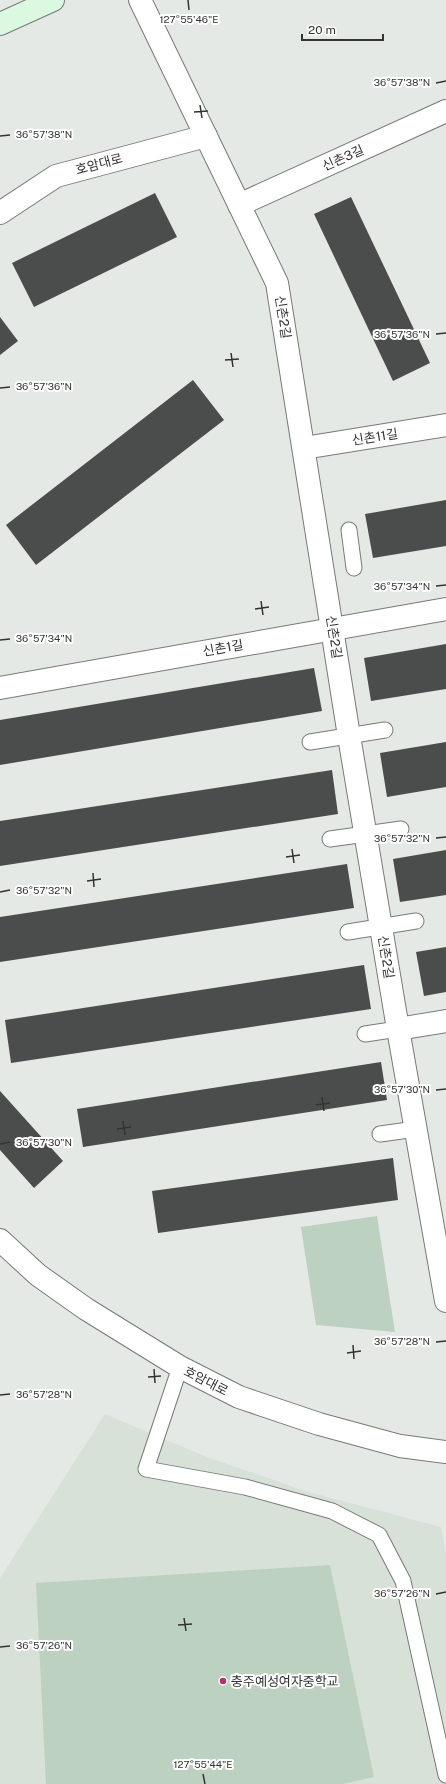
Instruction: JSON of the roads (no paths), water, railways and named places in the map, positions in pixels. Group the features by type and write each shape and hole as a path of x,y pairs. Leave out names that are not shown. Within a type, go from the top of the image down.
{"main road":[{"path":"0,24 53,0"}],"street":[{"name":"신촌2길","path":"140,0 277,283 349,736 398,1029 446,1301"},
{"name":"신촌3길","path":"239,205 446,111"},
{"name":"호암대로","path":"0,213 56,176 206,136"},
{"name":"신촌11길","path":"304,448 446,425"},
{"name":"신촌1길","path":"0,688 446,609"},
{"path":"398,1029 446,1021"},
{"name":"호암대로","path":"0,1240 38,1275 86,1309 180,1367 239,1397 319,1424 400,1446 446,1452"}],"lane":[{"path":"349,530 354,568"},
{"path":"310,742 385,730"},
{"path":"330,839 401,829"},
{"path":"348,932 416,921"},
{"path":"365,1034 398,1029"},
{"path":"380,1134 416,1129"},
{"path":"180,1367 146,1469 245,1487 332,1511 379,1535 403,1581 446,1775"}],"place":[{"name":"충주예성여자중학교","path":"223,1681"}]}
